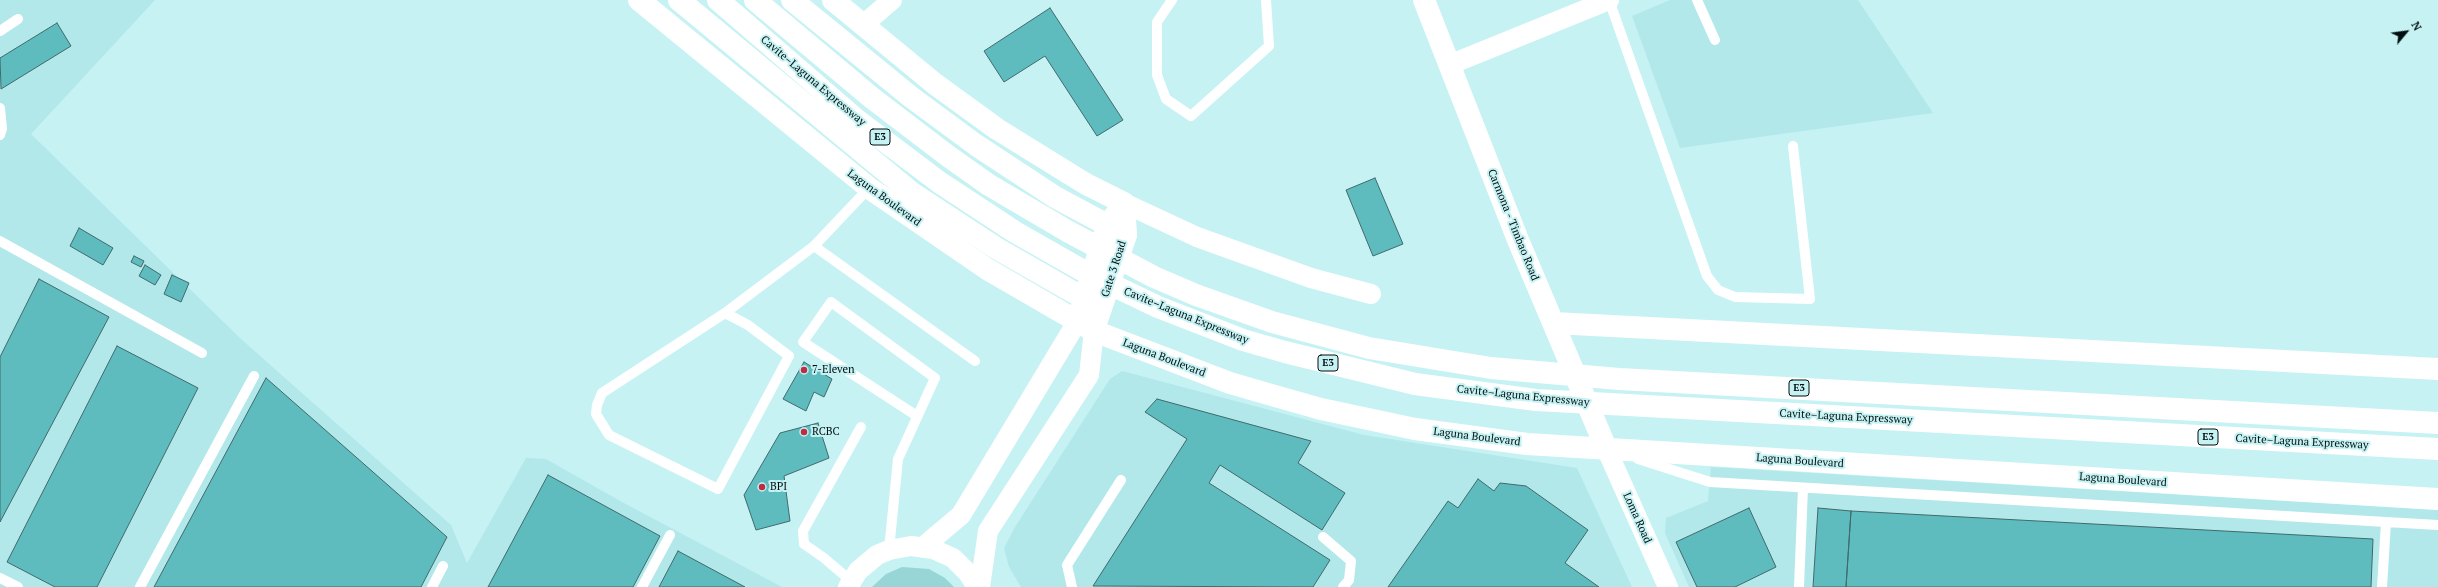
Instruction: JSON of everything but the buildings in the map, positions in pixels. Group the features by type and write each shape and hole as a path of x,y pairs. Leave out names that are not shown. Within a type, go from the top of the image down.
{"main road":[{"name":"Laguna Boulevard","path":"639,0 869,188 961,253 1086,326 1230,383 1328,411 1415,429 1486,440 2438,498"},
{"path":"679,0 912,193 990,245 1093,303"},
{"name":"Cavite–Laguna Expressway","path":"718,0 857,120 976,208 1055,256 1158,307 1243,340 1292,354 1376,375 1457,390 1536,400 2438,449"},
{"name":"E3","path":"754,0 872,98 948,156 989,185 1068,232 1154,276 1196,295 1297,329 1369,348 1434,360 1525,372 1619,379 2438,423"},
{"path":"792,0 911,97 976,145 1055,197 1117,230"},
{"path":"833,0 935,84 997,129 1086,184 1124,203"},
{"name":"Carmona - Timbao Road","path":"1424,0 1518,240 1606,448"},
{"name":"Gate 3 Road","path":"1086,326 1117,230 1124,203"},
{"path":"1554,323 2438,369"}],"street":[{"path":"863,25 892,0"},
{"path":"1449,65 1609,0"},
{"path":"1124,203 1169,225 1217,244 1311,278 1371,294"},
{"name":"Gate 3 Road","path":"923,547 960,515 1086,326"},
{"name":"Gate 3 Road","path":"978,587 988,531 1089,375 1086,326"},
{"name":"Loma Road","path":"1606,448 1668,587"},
{"path":"849,584 867,562 889,550 906,546 923,547 943,553 957,562 968,573 978,587"}],"lane":[{"path":"1172,0 1156,22 1157,75 1166,99 1191,116 1269,46 1266,0"},
{"path":"1609,0 1707,276 1718,290 1735,297 1810,300 1793,146"},
{"path":"1697,0 1715,40"},
{"path":"0,31 18,19"},
{"path":"0,108 2,129 0,135"},
{"path":"725,313 748,325 789,356 718,489 609,435 596,414 597,405 602,393 725,313 814,246 869,188"},
{"path":"0,241 202,353"},
{"path":"814,246 975,361"},
{"path":"889,550 898,459 935,378 831,302 803,342 917,416"},
{"path":"140,587 254,376"},
{"path":"849,584 824,558 804,544 803,531 861,427"},
{"path":"1606,448 1710,482 2438,525"},
{"path":"1072,587 1067,565 1121,480"},
{"path":"1799,587 1802,488"},
{"path":"2382,587 2386,522"},
{"path":"642,587 670,535"},
{"path":"1323,537 1351,561 1349,580 1343,587"},
{"path":"432,587 443,566"},
{"path":"0,578 14,586"}],"shaded area":[{"path":"0,0 155,0 31,134 241,339 451,525 467,563 526,458 546,459 622,502 782,587 0,587"},
{"path":"1670,0 1858,0 1933,113 1680,148 1632,16"},
{"path":"1122,371 1364,435 1577,468 1632,587 1021,587 1009,567 1004,548 1015,527 1110,379"},
{"path":"1711,467 2438,510 2438,587 1689,587 1665,533 1666,518 1708,501"},
{"path":"902,567 929,569 945,578 954,587 872,587 886,574"}],"place":[{"name":"7-Eleven","path":"804,370"},
{"name":"RCBC","path":"804,432"},
{"name":"BPI","path":"762,487"}]}
